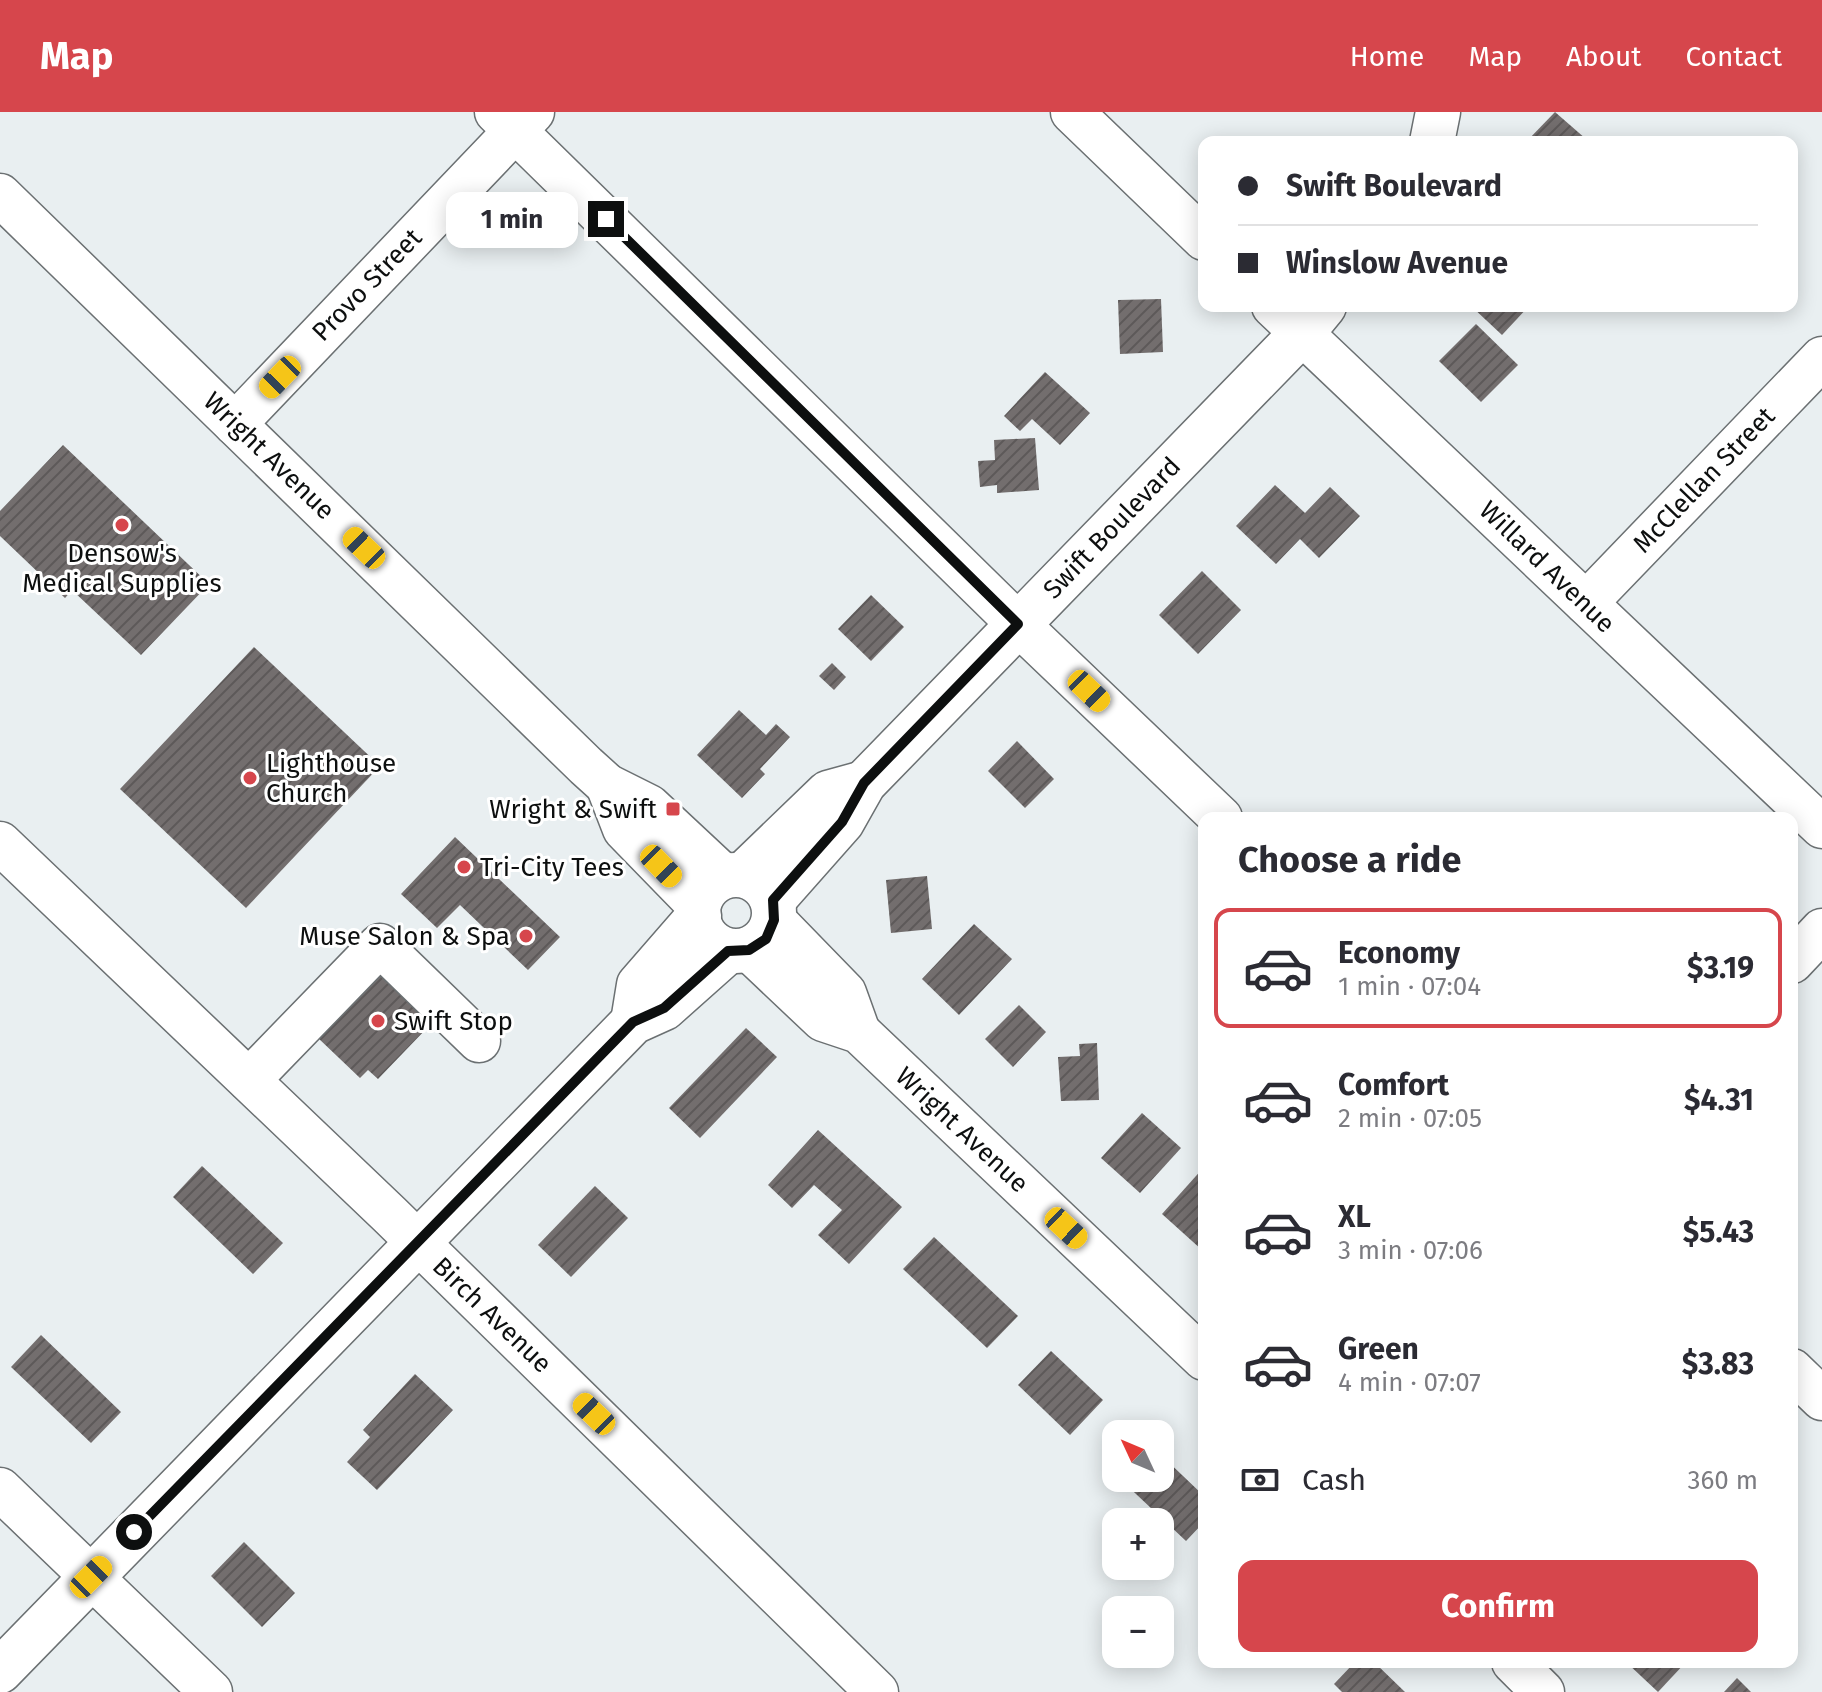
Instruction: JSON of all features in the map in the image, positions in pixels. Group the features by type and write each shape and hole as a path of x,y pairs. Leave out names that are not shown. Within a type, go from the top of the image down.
{"main road":[{"path":"1433,136 1438,112"},
{"name":"Swift Boulevard","path":"0,1671 633,1022 664,1008 828,793 864,783 1018,624 1300,315"}],"street":[{"path":"1072,112 1198,233"},
{"path":"515,118 1018,624 1215,812"},
{"name":"Provo Street","path":"235,424 515,118"},
{"name":"Wright Avenue","path":"0,195 607,785 624,829 736,912 823,1020 859,1032 1198,1353"},
{"name":"Willard Avenue","path":"1300,315 1586,603 1822,827"},
{"name":"McClellan Street","path":"1586,603 1822,358"},
{"name":"Birch Avenue","path":"0,843 419,1244 877,1692"},
{"path":"1798,956 1822,930"},
{"path":"249,1080 380,945 479,1041"},
{"path":"1798,1376 1822,1399"},
{"path":"0,1489 211,1692"},
{"path":"1519,1668 1543,1692"}],"building":[{"path":"1555,112 1583,136 1532,136"},
{"path":"1161,299 1163,352 1120,354 1118,300"},
{"path":"1477,312 1523,312 1502,335"},
{"path":"1476,324 1518,365 1481,402 1439,361"},
{"path":"1045,372 1090,413 1060,445 1032,419 1020,431 1004,416"},
{"path":"1035,438 1039,490 997,493 997,485 980,487 978,461 995,460 994,440"},
{"path":"63,445 209,584 141,655 72,590 65,598 0,536 0,511"},
{"path":"1275,485 1305,513 1330,487 1360,516 1319,558 1300,539 1276,564 1236,526"},
{"path":"1202,571 1241,610 1198,654 1159,615"},
{"path":"871,595 904,627 871,661 838,629"},
{"name":"Lighthouse Church","path":"254,647 380,766 246,908 120,789"},
{"path":"832,663 846,677 834,690 819,676"},
{"path":"739,710 766,735 776,724 790,737 760,769 765,774 742,798 697,755"},
{"path":"1017,741 1054,779 1025,808 988,771"},
{"path":"455,837 560,937 528,970 460,905 437,928 401,894"},
{"path":"927,876 932,929 891,933 886,880"},
{"path":"974,924 1012,959 959,1015 922,979"},
{"name":"Swift Stop","path":"381,968 425,1009 418,1016 429,1026 378,1079 368,1070 360,1078 317,1037"},
{"path":"1019,1005 1046,1032 1013,1067 985,1039"},
{"path":"746,1028 777,1057 700,1138 669,1108"},
{"path":"1097,1043 1099,1100 1061,1101 1058,1057 1080,1056 1079,1044"},
{"path":"1142,1113 1181,1148 1140,1193 1101,1158"},
{"path":"818,1130 902,1207 849,1264 818,1235 842,1210 814,1185 792,1208 768,1185"},
{"path":"202,1166 283,1243 253,1274 173,1197"},
{"path":"1198,1174 1198,1246 1162,1214"},
{"path":"595,1186 628,1218 571,1277 538,1245"},
{"path":"934,1237 1018,1316 987,1348 903,1269"},
{"path":"41,1335 121,1412 91,1443 11,1367"},
{"path":"1051,1351 1103,1400 1070,1435 1018,1385"},
{"path":"415,1374 453,1410 377,1490 347,1462 370,1437 363,1430"},
{"path":"1174,1467 1198,1490 1198,1528 1186,1541 1174,1530 1174,1508 1151,1508 1134,1492 1174,1492"},
{"path":"244,1542 295,1593 262,1627 211,1576"},
{"path":"1349,1668 1380,1668 1405,1692 1342,1692 1334,1684"},
{"path":"1632,1668 1680,1668 1658,1692"},
{"path":"1737,1678 1751,1692 1724,1692"}],"place":[{"name":"Densow's Medical Supplies","path":"122,525"},
{"name":"Lighthouse Church","path":"250,778"},
{"name":"Wright & Swift","path":"673,809"},
{"name":"Tri-City Tees","path":"464,867"},
{"name":"Muse Salon & Spa","path":"526,936"},
{"name":"Swift Stop","path":"378,1021"}],"route":[{"path":"134,1532 633,1022 664,1008 728,951 749,950 766,939 774,920 773,900 842,822 864,783 1018,624 606,219"}]}
